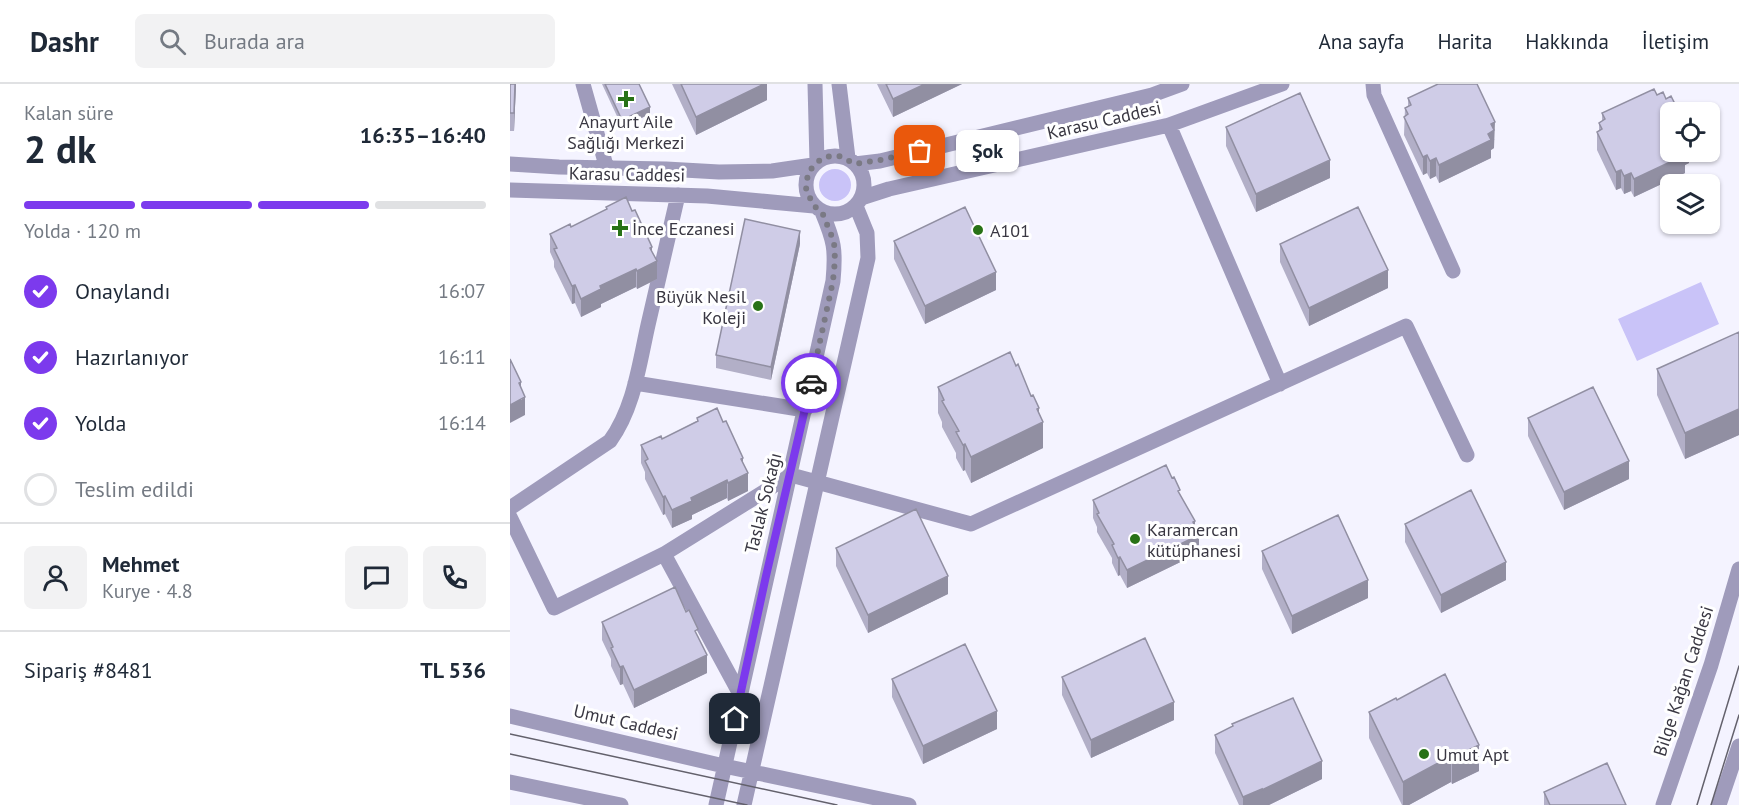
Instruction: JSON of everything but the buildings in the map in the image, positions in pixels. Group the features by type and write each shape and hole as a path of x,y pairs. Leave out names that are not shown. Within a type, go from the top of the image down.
{"street":[{"path":"584,84 607,169"},
{"path":"815,84 815,163"},
{"path":"838,84 851,161"},
{"name":"Karasu Caddesi","path":"851,161 880,160 1152,95 1182,84"},
{"name":"Karasu Caddesi","path":"858,202 889,189 1169,125 1282,84"},
{"path":"1373,84 1374,95 1453,271"},
{"path":"1169,125 1280,384"},
{"path":"830,156 851,161 861,171 864,180 864,189 858,202 840,214 818,209 806,190 805,181 808,172 815,163 830,156"},
{"name":"Karasu Caddesi","path":"510,164 607,169 772,171 815,163"},
{"name":"Karasu Caddesi","path":"510,190 678,195 818,209"},
{"path":"510,508 610,441 627,414 678,195"},
{"path":"744,805 868,258 867,233 858,202"},
{"name":"Taslak Sokağı","path":"716,805 833,281 834,242 818,209"},
{"path":"510,517 554,608 664,554 791,475 972,524 1406,326 1467,455"},
{"path":"635,383 805,410"},
{"path":"664,554 741,696"},
{"name":"Bilge Kağan Caddesi","path":"1663,805 1711,664 1739,569"},
{"name":"Umut Caddesi","path":"510,716 724,766 909,805"},
{"path":"1719,805 1739,746"},
{"path":"510,782 621,805"}],"shaded area":[{"path":"835,169 846,174 851,185 846,196 835,201 824,196 819,185 824,174"},
{"path":"1701,282 1719,324 1637,361 1618,319"}],"tram line":[{"path":"1697,805 1739,666"},
{"path":"1711,805 1739,715"},
{"path":"510,734 837,805"},
{"path":"510,754 747,805"}],"way so far":[{"path":"811,383 833,281 835,260 834,242 822,212 814,206 806,190 805,181 808,172 821,159 830,156 848,158 855,164 920,151"}],"place":[{"name":"Anayurt Aile Sağlığı Merkezi","path":"626,99"},
{"name":"Şok","path":"920,151"},
{"name":"İnce Eczanesi","path":"620,228"},
{"name":"A101","path":"978,230"},
{"name":"Büyük Nesil Koleji","path":"758,306"},
{"name":"Karamercan kütüphanesi","path":"1135,539"},
{"name":"Umut Apt","path":"1424,754"}],"route":[{"path":"735,719 811,383"}]}
